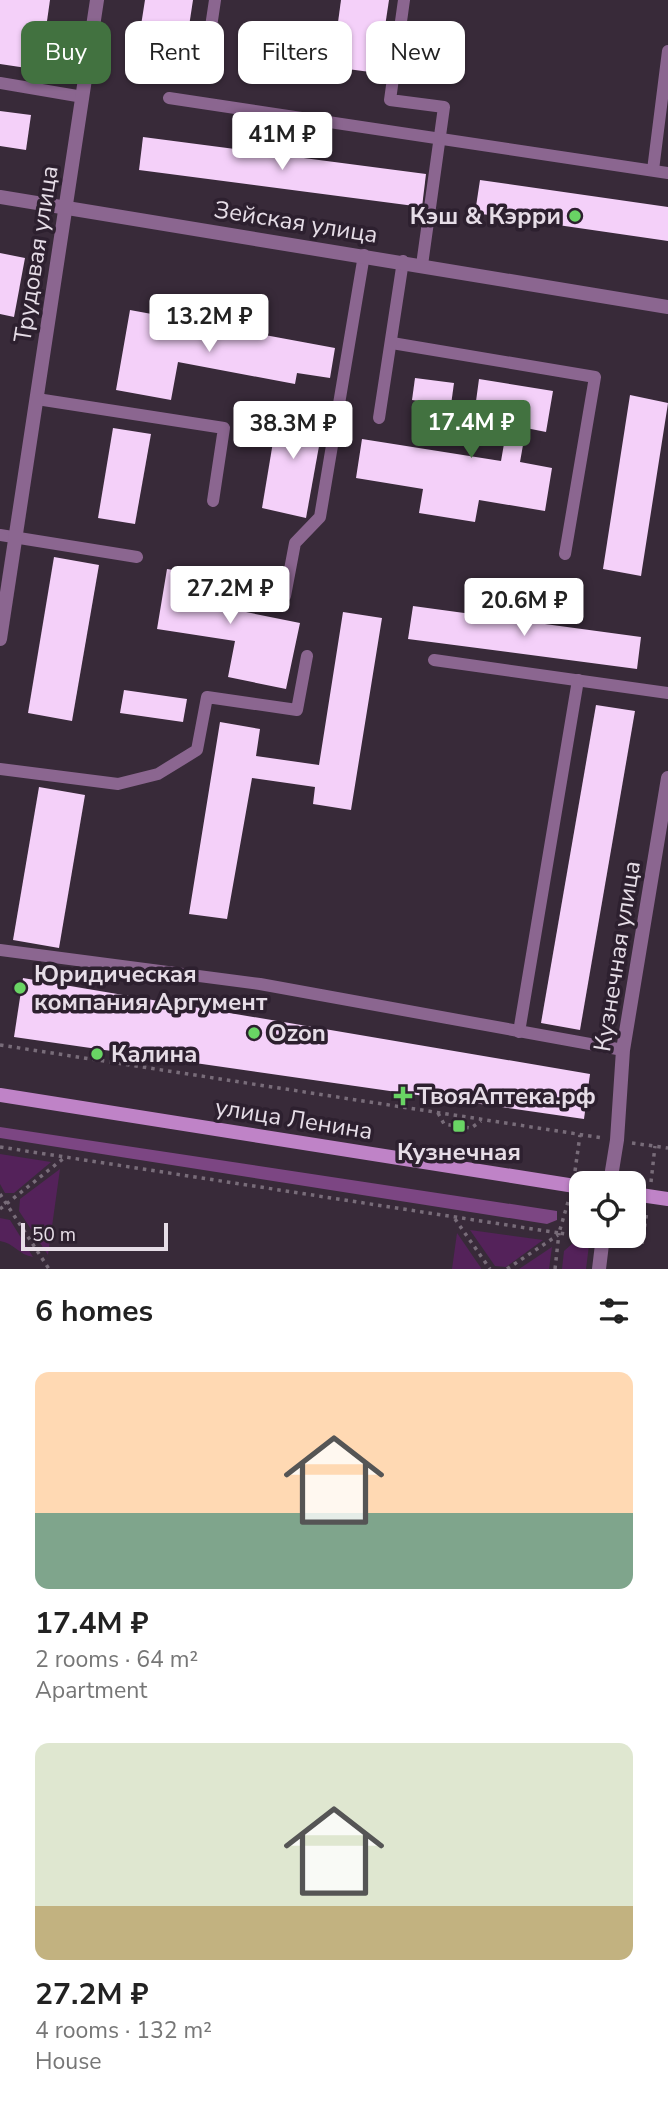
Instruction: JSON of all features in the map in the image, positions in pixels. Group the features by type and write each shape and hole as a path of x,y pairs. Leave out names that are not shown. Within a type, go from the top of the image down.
{"main road":[{"name":"улица Ленина","path":"0,1095 569,1185"},
{"path":"646,1196 668,1199"}],"street":[{"name":"Трудовая улица","path":"0,639 97,0"},
{"name":"Зейская улица","path":"0,197 422,264 668,307"},
{"name":"Кузнечная улица","path":"612,1171 617,1140 623,1050 668,778"},
{"path":"599,1269 602,1248"}],"lane":[{"path":"212,21 215,0"},
{"path":"404,0 390,100 444,107 422,264"},
{"path":"653,170 668,51"},
{"path":"0,83 83,97"},
{"path":"169,98 668,173"},
{"path":"285,596 295,543 320,517 364,255"},
{"path":"379,418 402,261"},
{"path":"391,343 595,377 565,554"},
{"path":"37,399 223,428 213,500"},
{"path":"0,535 137,558"},
{"path":"0,769 118,784 158,774 197,750 207,697 297,710 307,656"},
{"path":"434,660 668,693"},
{"path":"519,1032 578,680"},
{"path":"0,950 260,984 623,1050"}],"path":[{"path":"0,1045 668,1149"},
{"path":"438,1112 444,1124 471,1128 483,1119"},
{"path":"578,1171 580,1135"},
{"path":"646,1217 655,1146"},
{"path":"0,1147 569,1234"},
{"path":"0,1209 64,1157"},
{"path":"0,1194 48,1269"},
{"path":"555,1269 559,1233 569,1207"},
{"path":"454,1218 490,1269"},
{"path":"507,1269 559,1233"}],"shaded area":[{"path":"0,1127 557,1211 557,1220 547,1224 0,1138"},
{"path":"0,1154 51,1162 14,1193 5,1193 0,1184"},
{"path":"60,1169 48,1255 19,1211 20,1199"},
{"path":"0,1218 10,1220 33,1257 0,1241"},
{"path":"470,1230 543,1240 506,1267 495,1266"},
{"path":"457,1233 481,1268 481,1269 452,1269"},
{"path":"552,1247 549,1269 519,1269"},
{"path":"569,1247 589,1248 586,1269 562,1269 564,1251"}],"building":[{"path":"0,0 50,0 47,21 21,21 21,67 0,64"},
{"path":"145,0 193,0 190,21 142,21"},
{"path":"341,0 389,0 386,21 366,21 366,71 352,70 352,21 338,21"},
{"path":"0,111 31,115 26,150 0,146"},
{"path":"143,137 426,174 422,207 139,170"},
{"path":"480,180 668,207 668,241 475,213"},
{"path":"0,253 25,258 14,317 0,314"},
{"path":"130,310 335,348 330,378 297,373 295,384 178,362 171,400 116,390"},
{"path":"415,378 454,383 451,405 412,400"},
{"path":"479,379 553,391 546,432 526,428 520,462 552,468 545,511 479,500 475,522 419,513 423,489 356,478 362,439 501,461 508,421 474,416"},
{"path":"630,395 668,403 641,576 603,569"},
{"path":"279,406 325,413 306,518 262,508"},
{"path":"113,428 151,434 135,524 98,518"},
{"path":"54,557 99,565 72,721 28,713"},
{"path":"167,569 246,582 241,611 300,623 286,689 228,677 235,641 157,629"},
{"path":"413,606 641,637 637,669 408,639"},
{"path":"343,612 382,618 351,810 313,804 315,787 252,778 227,919 189,914 220,722 260,729 256,756 319,765"},
{"path":"124,690 187,699 183,722 120,713"},
{"path":"596,705 635,711 580,1030 541,1023"},
{"path":"39,787 85,795 59,948 13,940"},
{"path":"23,978 590,1074 584,1119 14,1037"}],"place":[{"name":"Кэш & Кэрри","path":"575,216"},
{"name":"Юридическая компания Аргумент","path":"20,988"},
{"name":"Ozon","path":"254,1033"},
{"name":"Калина","path":"97,1054"},
{"name":"ТвояАптека.рф","path":"403,1096"},
{"name":"Кузнечная","path":"459,1126"}]}
